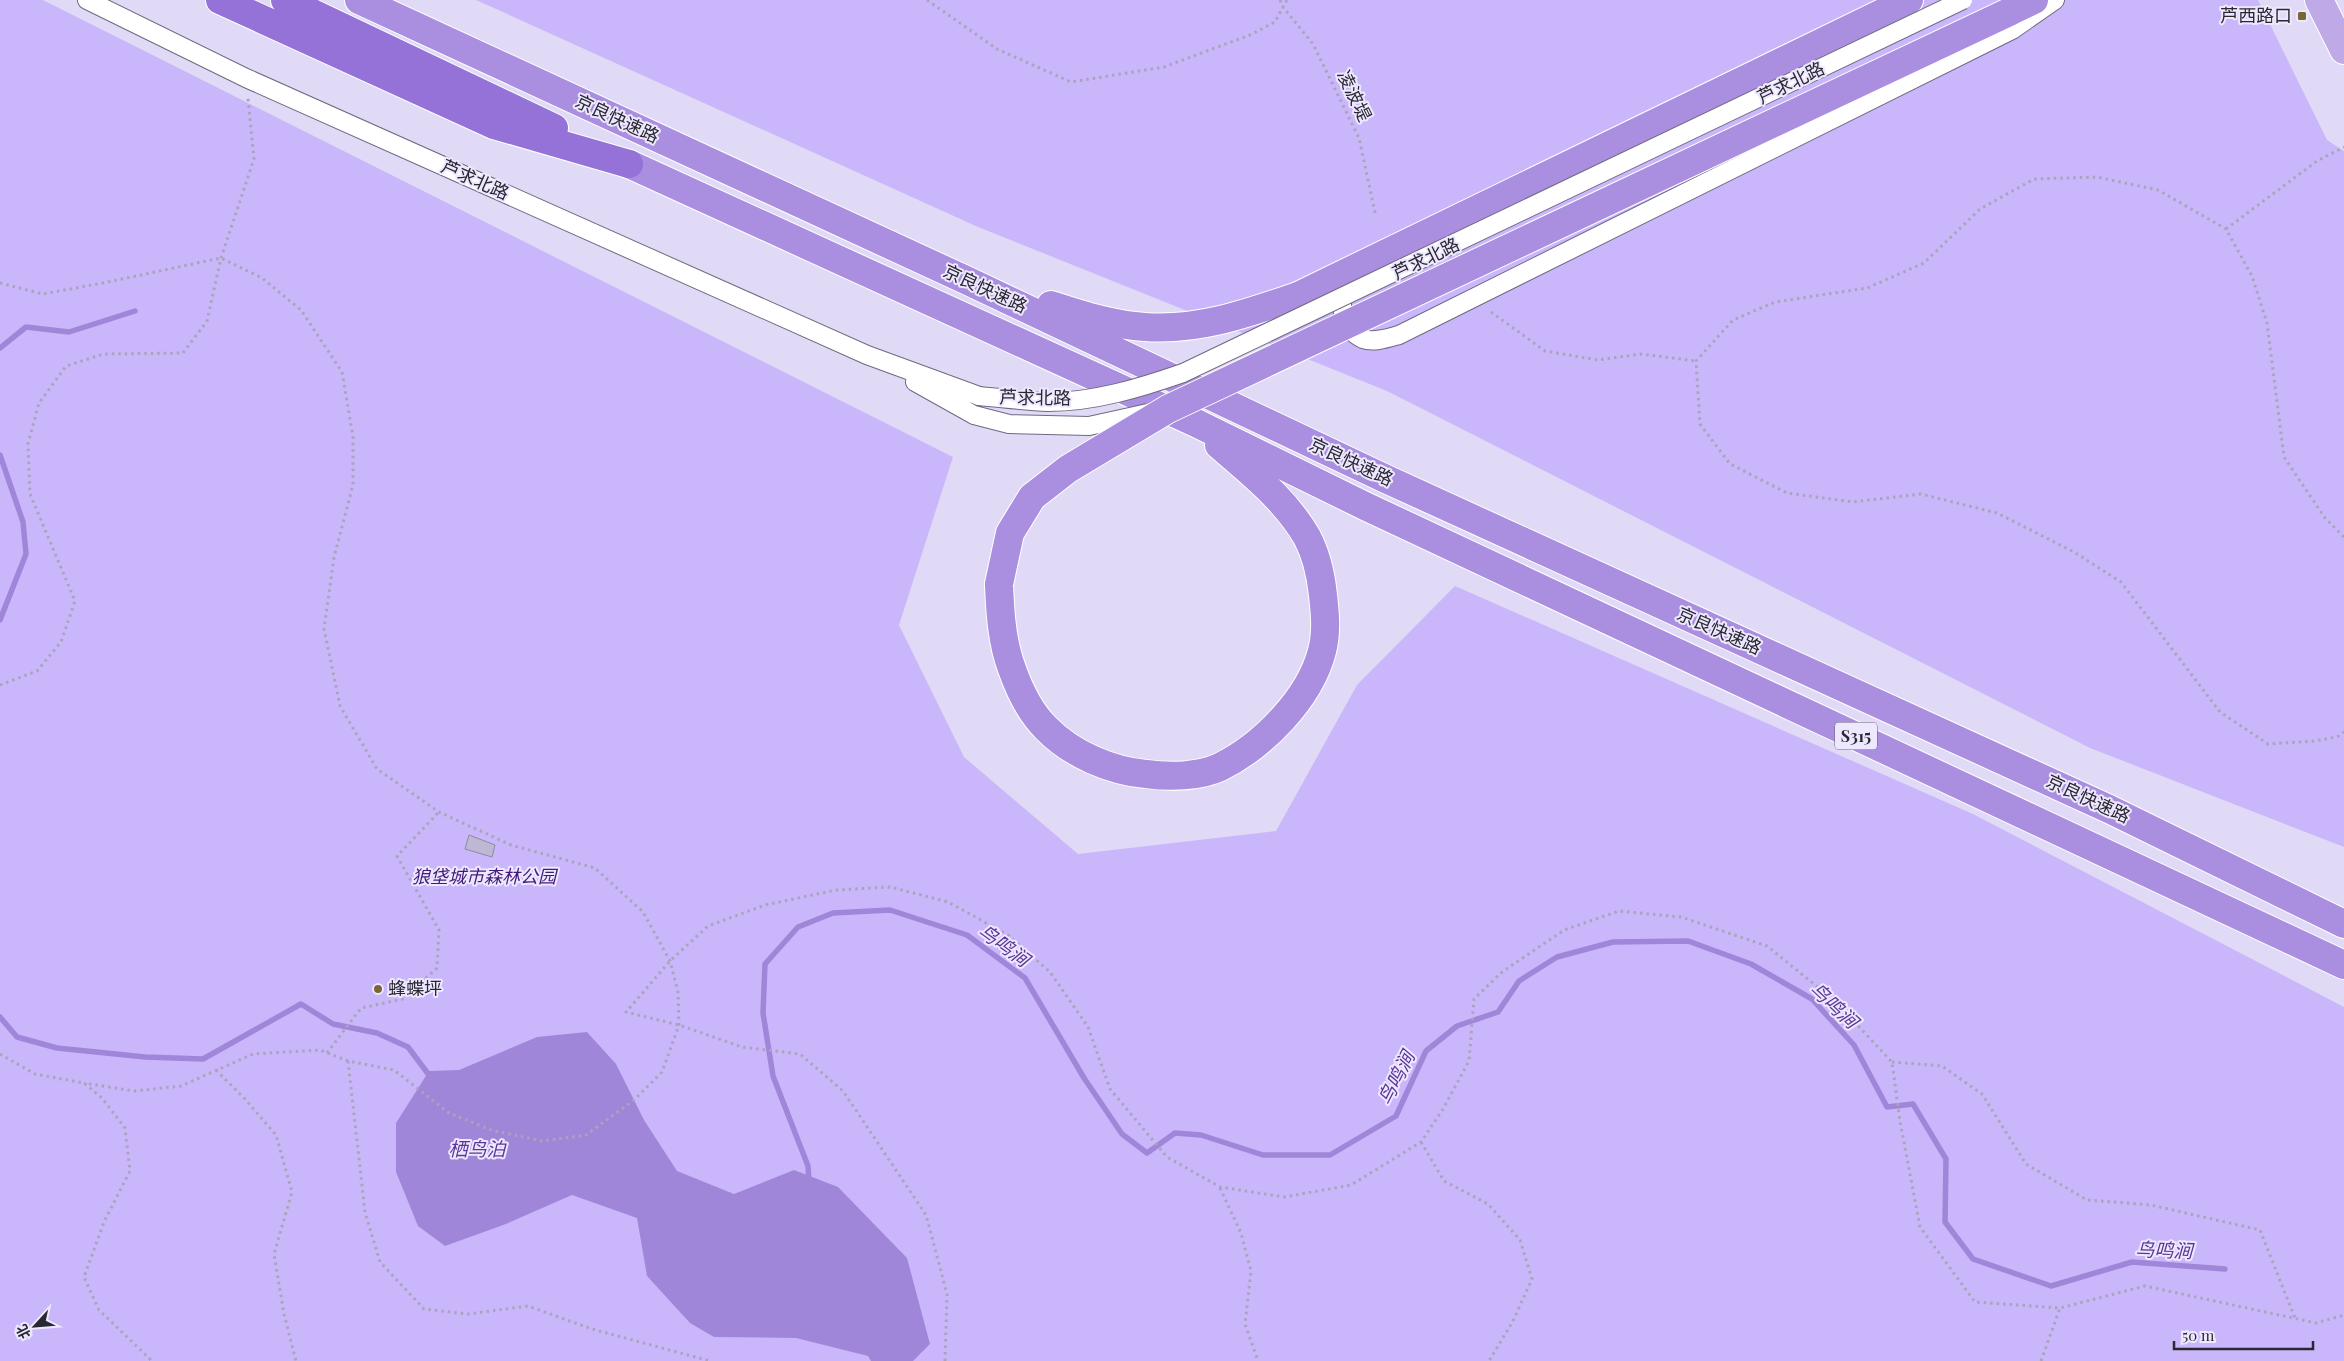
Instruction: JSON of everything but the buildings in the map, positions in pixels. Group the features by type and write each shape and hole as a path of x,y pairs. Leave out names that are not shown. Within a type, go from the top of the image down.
{"highway":[{"path":"220,0 494,125 629,164"},
{"path":"285,0 629,164"},
{"name":"京良快速路","path":"359,0 968,281 1386,479 2109,808 2344,924"},
{"path":"968,281 1098,320 1145,328 1192,325 1238,316 1298,296 1909,0"},
{"path":"1194,422 1282,501 1308,538 1322,577 1326,619 1322,651 1310,681 1287,714 1257,744 1219,768 1173,777 1123,772 1078,752 1045,727 1023,695 1011,668 1001,620 999,584 1010,533 1032,497 1068,469 1168,409 2034,0"},
{"name":"京良快速路","path":"629,164 1194,422 1367,507 2344,965"}],"main road":[{"path":"2319,0 2344,50"}],"street":[{"name":"芦求北路","path":"87,0 246,78 867,355 979,396 1049,402 1093,397 1137,388 1183,373 1963,0"},
{"path":"1372,260 1354,276 1343,292 1342,311 1351,330 1364,339 1378,340 1399,335 2012,30 2055,0"},
{"name":"芦求北路","path":"867,355 974,415 1009,424 1089,426 1168,409"}],"path":[{"path":"927,0 998,49 1071,82 1164,67 1250,35 1275,22 1286,0"},
{"name":"凌波堤","path":"1280,0 1282,7 1313,44 1359,138 1376,217"},
{"path":"0,685 37,671 61,642 75,601 30,494 28,444 39,403 66,366 104,354 183,353 207,321 222,258 254,159 246,78"},
{"path":"2226,229 2317,161 2344,148"},
{"path":"2344,537 2326,518 2284,457 2266,323 2252,276 2226,229 2158,190 2097,177 2034,179 1980,210 1924,263 1868,288 1775,302 1733,320 1696,360 1700,424 1730,464 1787,493 1853,502 1921,494 1997,513 2074,552 2121,582 2220,712 2268,744 2314,742 2337,737 2344,732"},
{"path":"0,283 43,294 104,284 222,258 262,278 301,310 342,372 354,437 353,485 334,557 324,629 340,706 377,769 439,812 511,845 595,868 642,912 670,961 678,992 679,1025 662,1072 634,1100 586,1135 542,1141 491,1130 449,1113 394,1070 348,1061 320,1050 253,1054 181,1086 134,1091 35,1074 0,1054"},
{"path":"1491,312 1545,351 1598,360 1641,354 1696,360"},
{"path":"327,1053 361,1008 403,999 437,968 439,930 397,856 439,812"},
{"path":"945,1361 947,1294 926,1215 843,1091 800,1054 742,1047 679,1025 626,1012 670,961 708,926 765,905 836,890 890,887 948,902 1008,935 1050,972 1088,1028 1110,1089 1166,1155 1220,1187 1284,1197 1351,1185 1421,1142 1443,1109 1469,1061 1474,999 1502,972 1564,930 1619,911 1681,917 1767,946 1835,1000 1892,1062 1899,1118 1920,1227 1975,1302 2060,1308 2145,1286 2316,1323 2344,1315"},
{"path":"348,1061 365,1212 380,1262 424,1309 468,1314 528,1306 592,1329 710,1361"},
{"path":"1892,1062 1942,1066 1982,1094 2026,1164 2087,1200 2151,1205 2260,1230 2295,1318"},
{"path":"216,1070 276,1136 292,1192 274,1254 284,1314 296,1361"},
{"path":"84,1083 102,1098 125,1128 130,1171 104,1222 84,1277 99,1310 152,1361"},
{"path":"1421,1142 1444,1181 1488,1204 1520,1240 1532,1279 1513,1320 1489,1361"},
{"path":"1220,1187 1241,1233 1251,1271 1245,1324 1258,1361"},
{"path":"2041,1361 2060,1308"}],"green space":[{"name":"狼垡城市森林公园","path":"0,0 43,0 953,457 899,625 964,757 1078,854 1276,831 1357,685 1455,586 1973,814 2344,1007 2344,1361 0,1361"},
{"path":"476,0 2258,0 2327,140 2344,151 2344,847 2090,748 1387,391 978,227"}],"water":[{"name":"栖鸟泊","path":"587,1032 616,1064 644,1120 677,1171 734,1194 794,1170 838,1187 907,1258 930,1344 913,1361 871,1361 868,1356 796,1338 714,1337 690,1323 647,1276 637,1218 572,1195 506,1224 445,1246 418,1226 396,1172 396,1123 429,1071 459,1070 537,1037"}],"waterway":[{"path":"0,348 26,327 69,332 135,311"},
{"path":"0,455 23,522 26,554 0,620"},
{"name":"鸟鸣涧","path":"809,1182 808,1166 773,1076 763,1013 765,964 798,927 833,913 890,910 967,935 1025,978 1084,1078 1122,1134 1147,1153 1175,1133 1201,1135 1263,1155 1330,1155 1396,1116 1426,1051 1457,1026 1498,1012 1519,981 1557,957 1613,942 1688,941 1751,964 1812,999 1854,1045 1887,1107 1913,1104 1946,1159 1945,1222 1973,1259 2051,1286 2132,1262 2225,1269"},
{"path":"0,1017 17,1037 57,1048 145,1057 203,1059 301,1004 333,1024 377,1033 408,1047 432,1079"}],"place":[{"name":"芦西路口","path":"2302,16"},
{"name":"蜂蝶坪","path":"378,989"}]}
